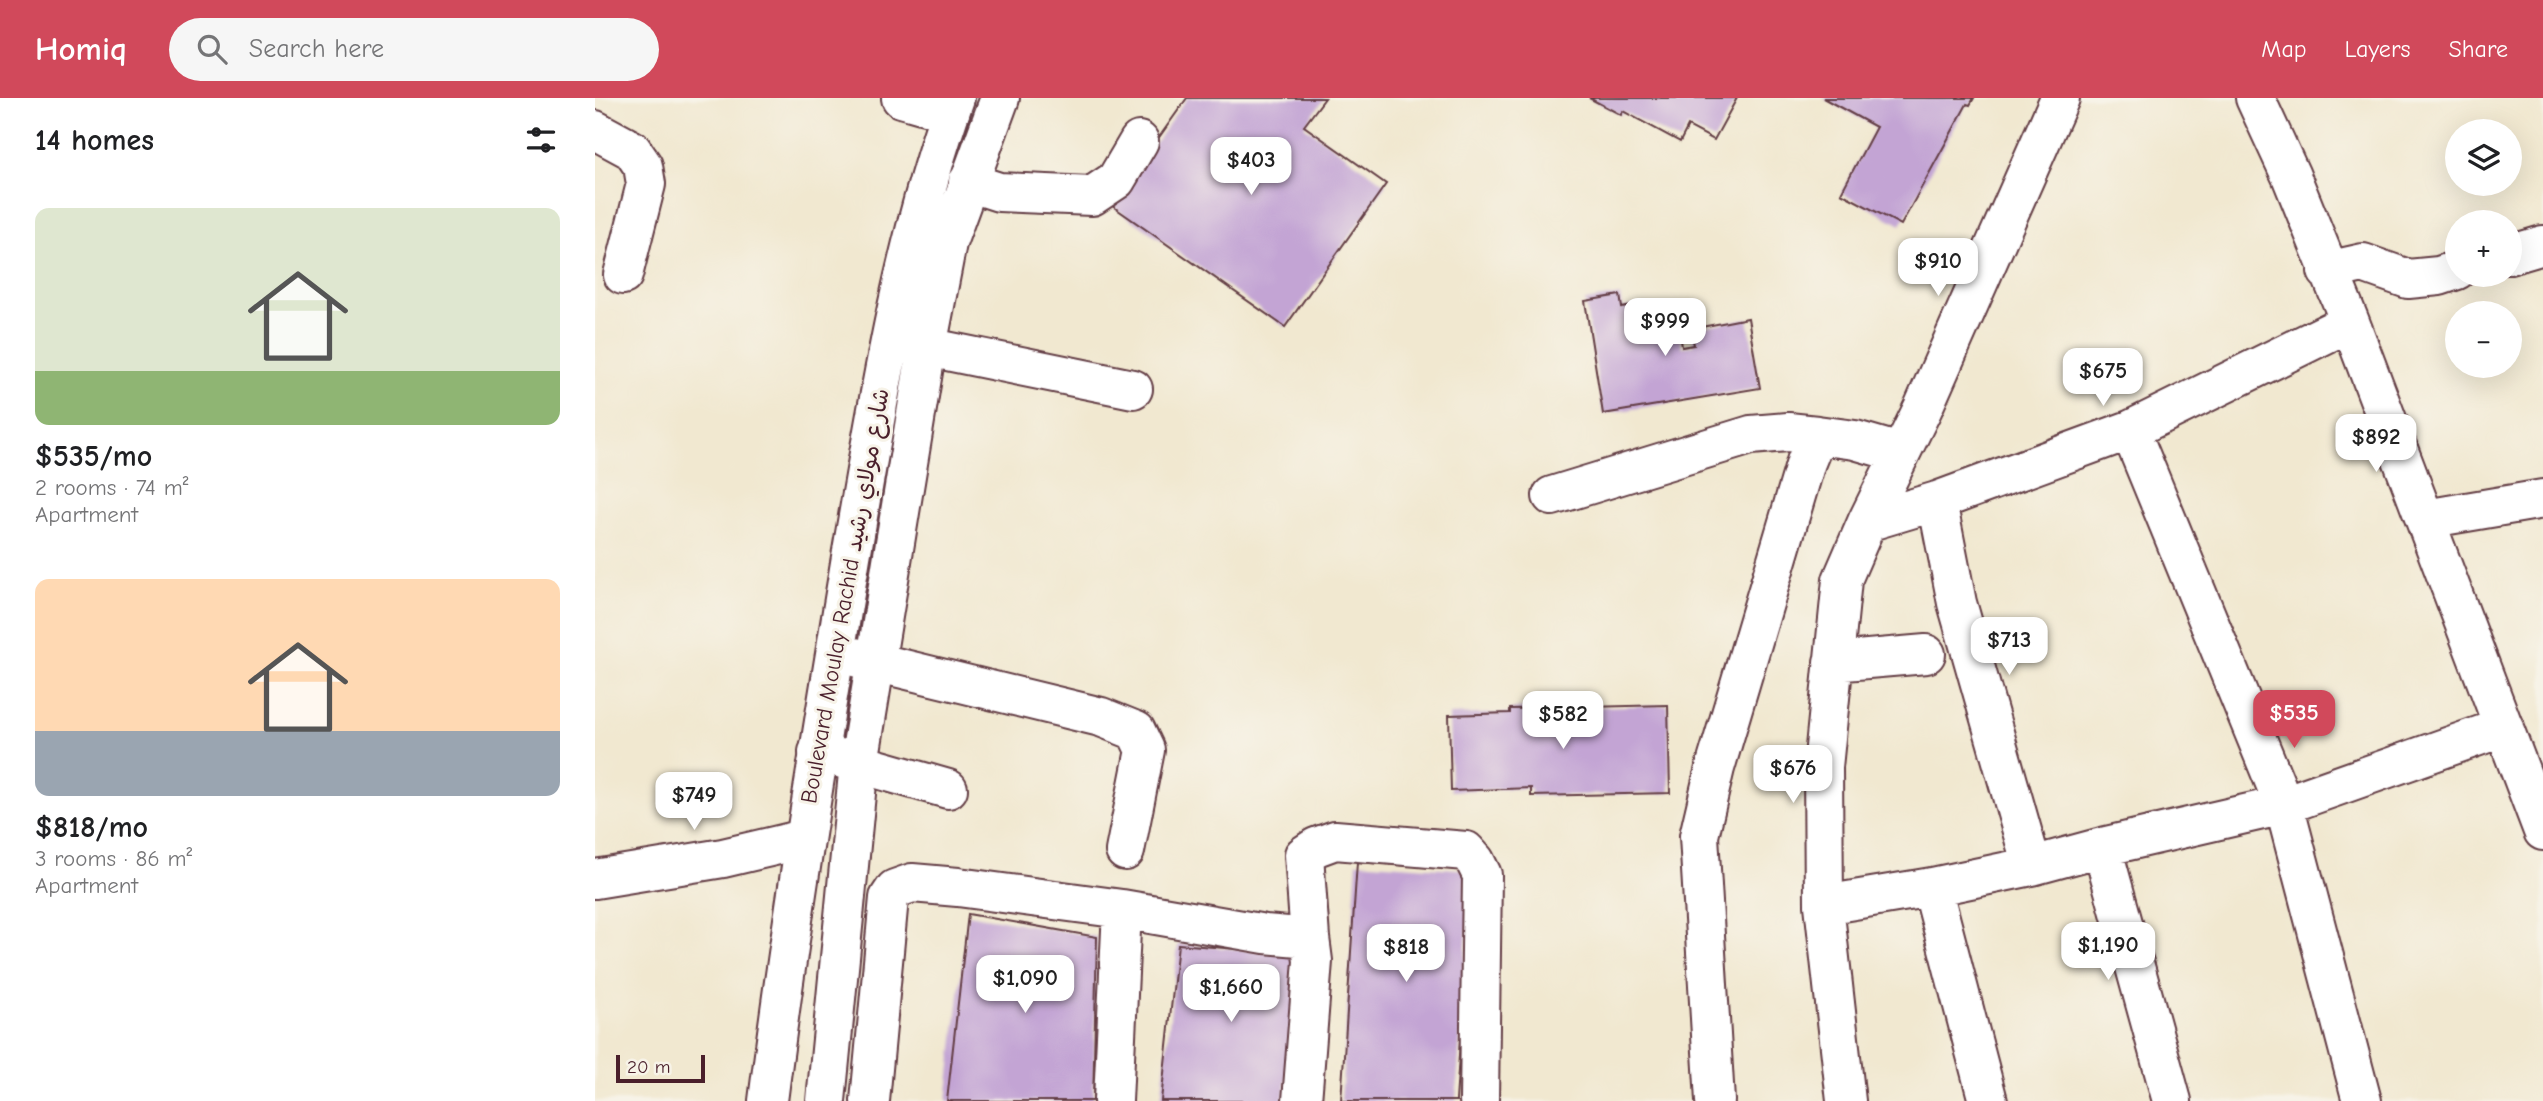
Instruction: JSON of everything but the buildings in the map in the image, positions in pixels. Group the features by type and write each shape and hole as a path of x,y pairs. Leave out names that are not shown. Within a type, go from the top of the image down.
{"street":[{"path":"901,98 952,105"},
{"path":"995,113 1020,98"},
{"path":"1846,1101 1824,905 1823,767 1842,580 1923,408 2060,98"},
{"path":"2255,98 2291,176 2327,271 2350,322 2543,831"},
{"name":"Boulevard Moulay Rachid شارع مولاي رشيد","path":"768,1101 804,839 888,343 922,204 952,105"},
{"name":"Boulevard Moulay Rachid شارع مولاي رشيد","path":"825,1101 859,763 927,347 947,243 995,113"},
{"path":"595,130 632,150 643,166 646,184 623,275"},
{"path":"968,182 999,192 1093,196 1116,180 1139,141"},
{"path":"2522,251 2543,245"},
{"path":"2327,271 2363,262 2408,279 2445,274"},
{"path":"1867,522 1937,501 2130,430 2350,322"},
{"path":"888,343 927,347 1133,389"},
{"path":"2130,430 2284,805 2362,1101"},
{"path":"1552,496 1751,435 1787,432 1817,435 1855,440 1900,453"},
{"path":"1716,1101 1699,836 1719,755 1806,462 1817,435"},
{"path":"2424,519 2543,499"},
{"path":"1937,501 1957,603 2032,866"},
{"path":"835,652 1101,717 1136,731 1145,750 1125,851"},
{"path":"1833,662 1926,654"},
{"path":"1824,905 1932,887 2032,866 2284,805 2504,727"},
{"path":"818,752 948,789"},
{"path":"595,879 723,858 804,839"},
{"path":"1302,1101 1313,961 1304,855 1335,840 1467,851 1475,861 1482,875 1479,1101"},
{"path":"2102,847 2172,1101"},
{"path":"846,881 898,887 912,883 958,887 1122,909 1265,934 1310,938"},
{"path":"870,1101 886,915 889,898 898,887"},
{"path":"1932,887 1988,1101"},
{"path":"1113,1101 1122,909"}]}
